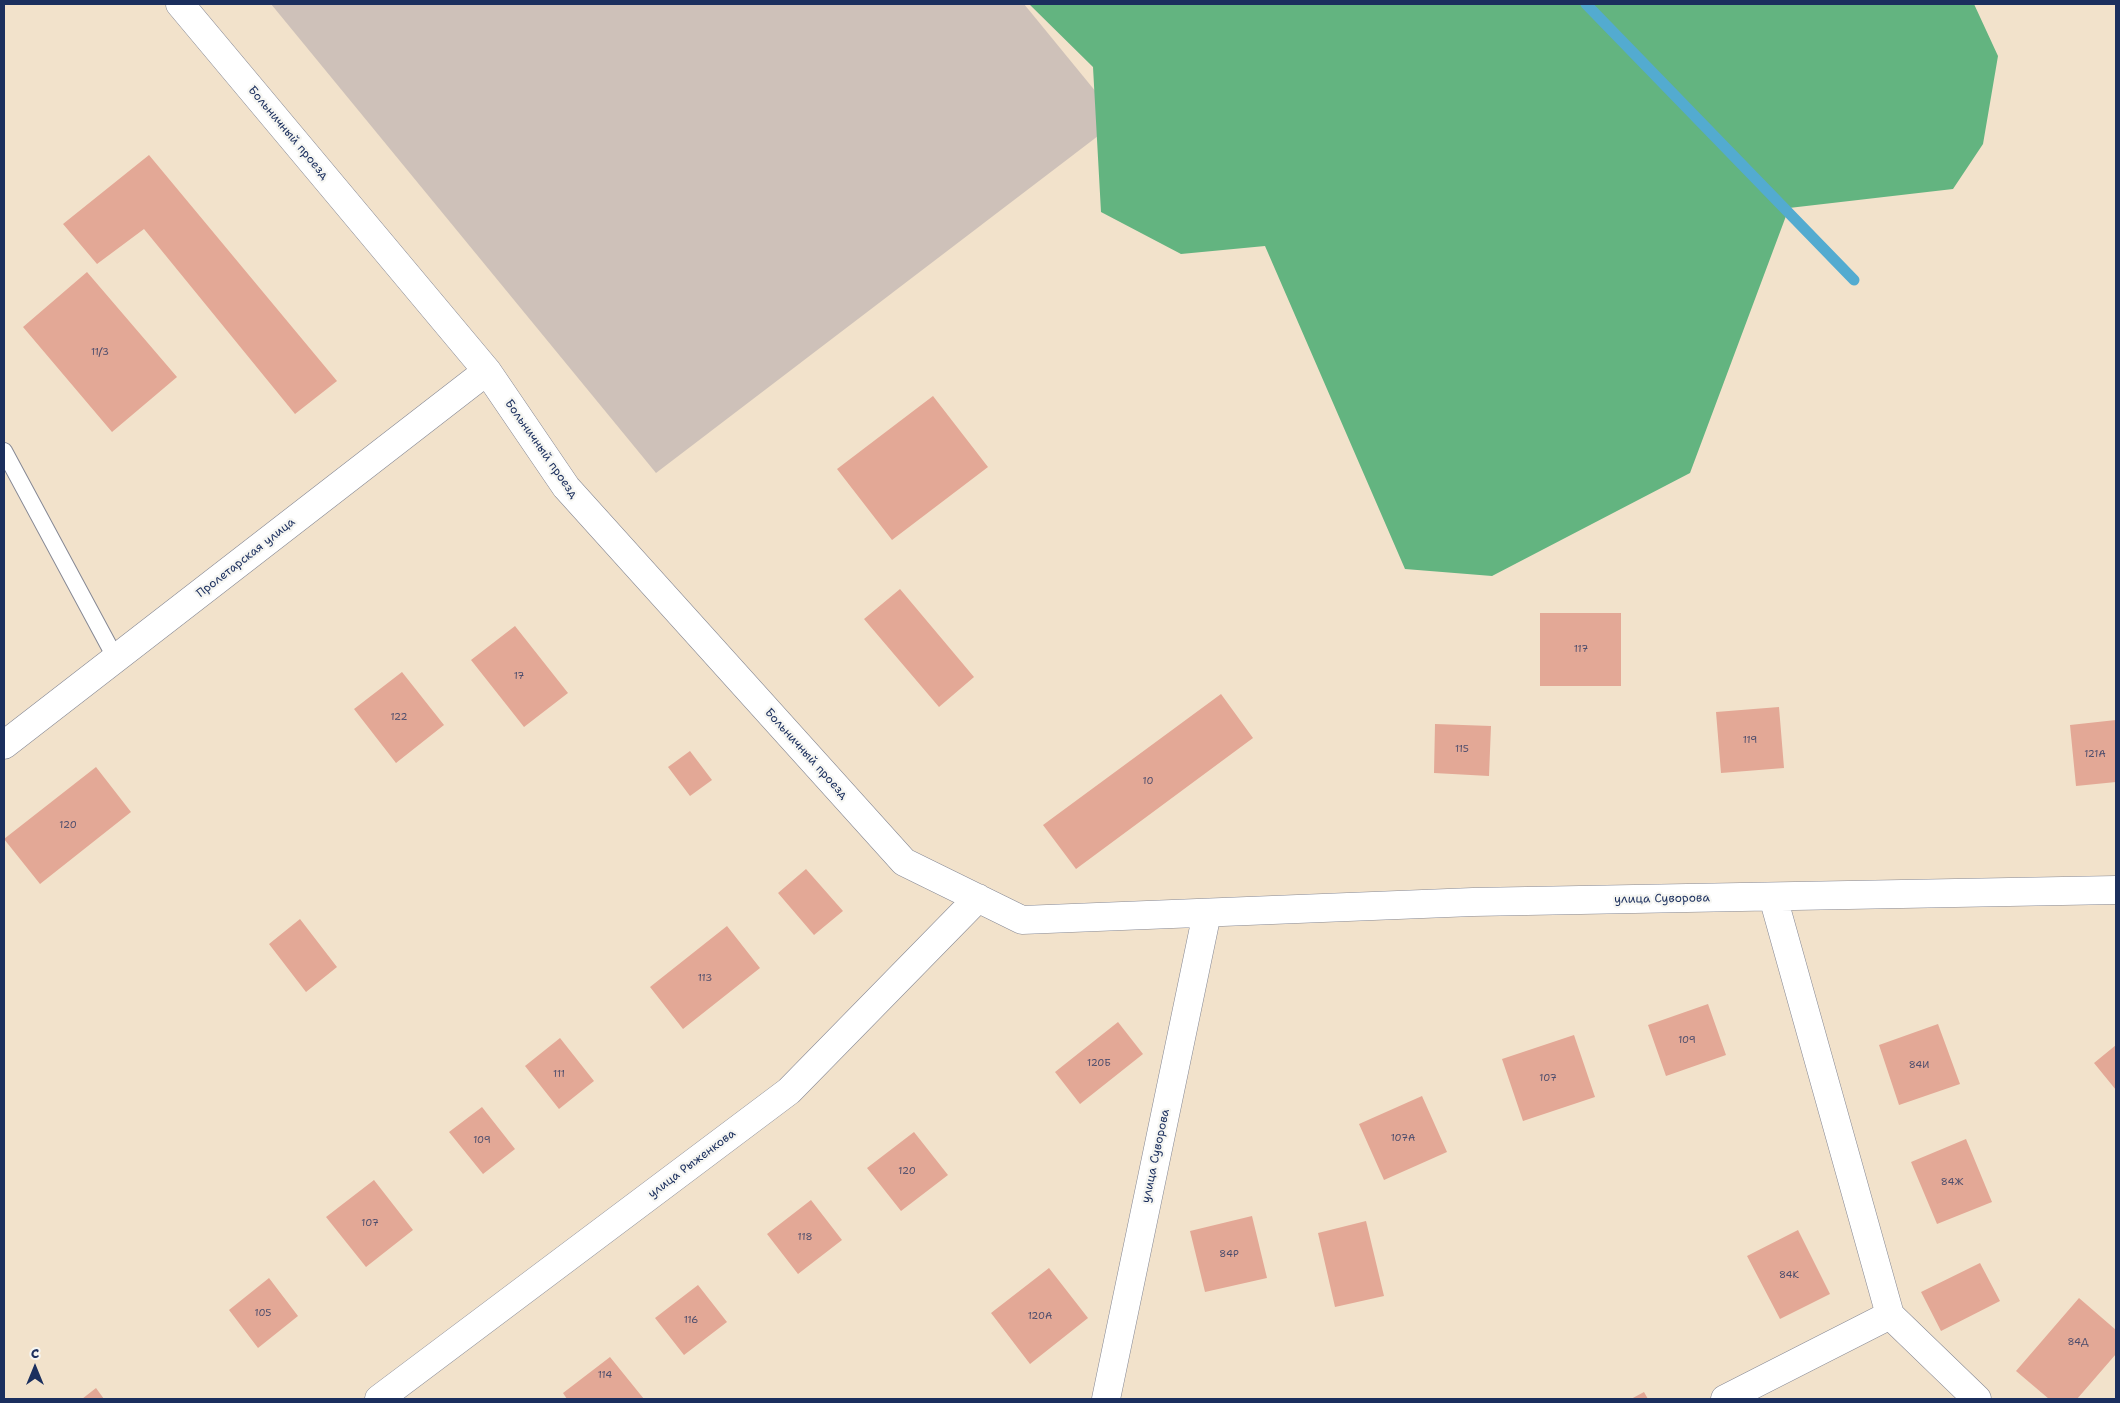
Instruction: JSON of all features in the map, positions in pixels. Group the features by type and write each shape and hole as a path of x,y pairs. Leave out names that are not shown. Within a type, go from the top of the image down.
{"street":[{"name":"Больничный проезд","path":"180,4 487,371 566,487 904,862 978,898"},
{"name":"Пролетарская улица","path":"4,744 487,371"},
{"name":"улица Суворова","path":"978,898 1022,920 1473,902 2116,890"},
{"path":"1773,897 1890,1315 1977,1399"},
{"name":"улица Рыженкова","path":"378,1399 789,1091 978,898"},
{"name":"улица Суворова","path":"1106,1399 1207,913"},
{"path":"1725,1399 1890,1315"}],"lane":[{"path":"4,451 116,659"}],"shaded area":[{"path":"271,4 1024,4 1119,120 656,473"}],"green space":[{"path":"1029,4 1974,4 1998,56 1983,144 1953,189 1789,208 1690,473 1492,576 1405,569 1265,246 1181,254 1101,212 1093,67"}],"building":[{"path":"149,155 337,381 295,414 144,229 97,264 63,224"},
{"path":"87,272 177,377 112,432 23,327"},
{"path":"933,396 988,467 892,540 837,469"},
{"path":"900,589 974,677 939,707 864,619"},
{"path":"1540,613 1621,613 1621,686 1540,686"},
{"path":"515,626 568,693 524,727 471,660"},
{"path":"402,672 444,725 396,763 354,709"},
{"path":"1221,694 1253,738 1076,869 1043,825"},
{"path":"1779,707 1784,768 1721,773 1716,712"},
{"path":"2116,720 2116,782 2076,786 2070,725"},
{"path":"1435,724 1491,726 1489,776 1434,773"},
{"path":"690,751 712,780 690,796 668,767"},
{"path":"96,767 131,812 40,884 4,839"},
{"path":"806,869 843,911 814,935 778,893"},
{"path":"300,919 337,967 306,992 269,944"},
{"path":"727,926 760,968 683,1029 650,987"},
{"path":"1708,1004 1726,1055 1666,1076 1648,1025"},
{"path":"1118,1022 1143,1054 1080,1104 1055,1072"},
{"path":"1938,1024 1960,1084 1899,1105 1879,1045"},
{"path":"1574,1035 1595,1097 1523,1121 1502,1059"},
{"path":"560,1038 594,1081 559,1109 525,1066"},
{"path":"2116,1045 2116,1090 2094,1063"},
{"path":"1422,1096 1447,1152 1384,1180 1359,1124"},
{"path":"482,1107 515,1149 483,1174 449,1132"},
{"path":"914,1132 948,1175 901,1211 867,1168"},
{"path":"1966,1139 1992,1202 1937,1224 1911,1162"},
{"path":"374,1180 413,1230 366,1267 326,1217"},
{"path":"811,1200 842,1240 798,1274 767,1234"},
{"path":"1252,1216 1267,1278 1205,1292 1190,1231"},
{"path":"1366,1221 1384,1296 1335,1307 1318,1233"},
{"path":"1798,1230 1830,1294 1780,1319 1747,1256"},
{"path":"1980,1263 2000,1301 1941,1331 1921,1292"},
{"path":"1049,1268 1088,1318 1030,1364 991,1313"},
{"path":"269,1278 298,1316 258,1348 229,1310"},
{"path":"698,1285 727,1322 684,1355 655,1318"},
{"path":"2079,1298 2116,1330 2116,1354 2077,1399 2049,1399 2016,1371"},
{"path":"610,1357 644,1399 567,1399 563,1393"},
{"path":"96,1388 104,1399 82,1399"},
{"path":"1644,1392 1648,1399 1631,1399"}],"waterway":[{"path":"1586,4 1854,280"}]}
